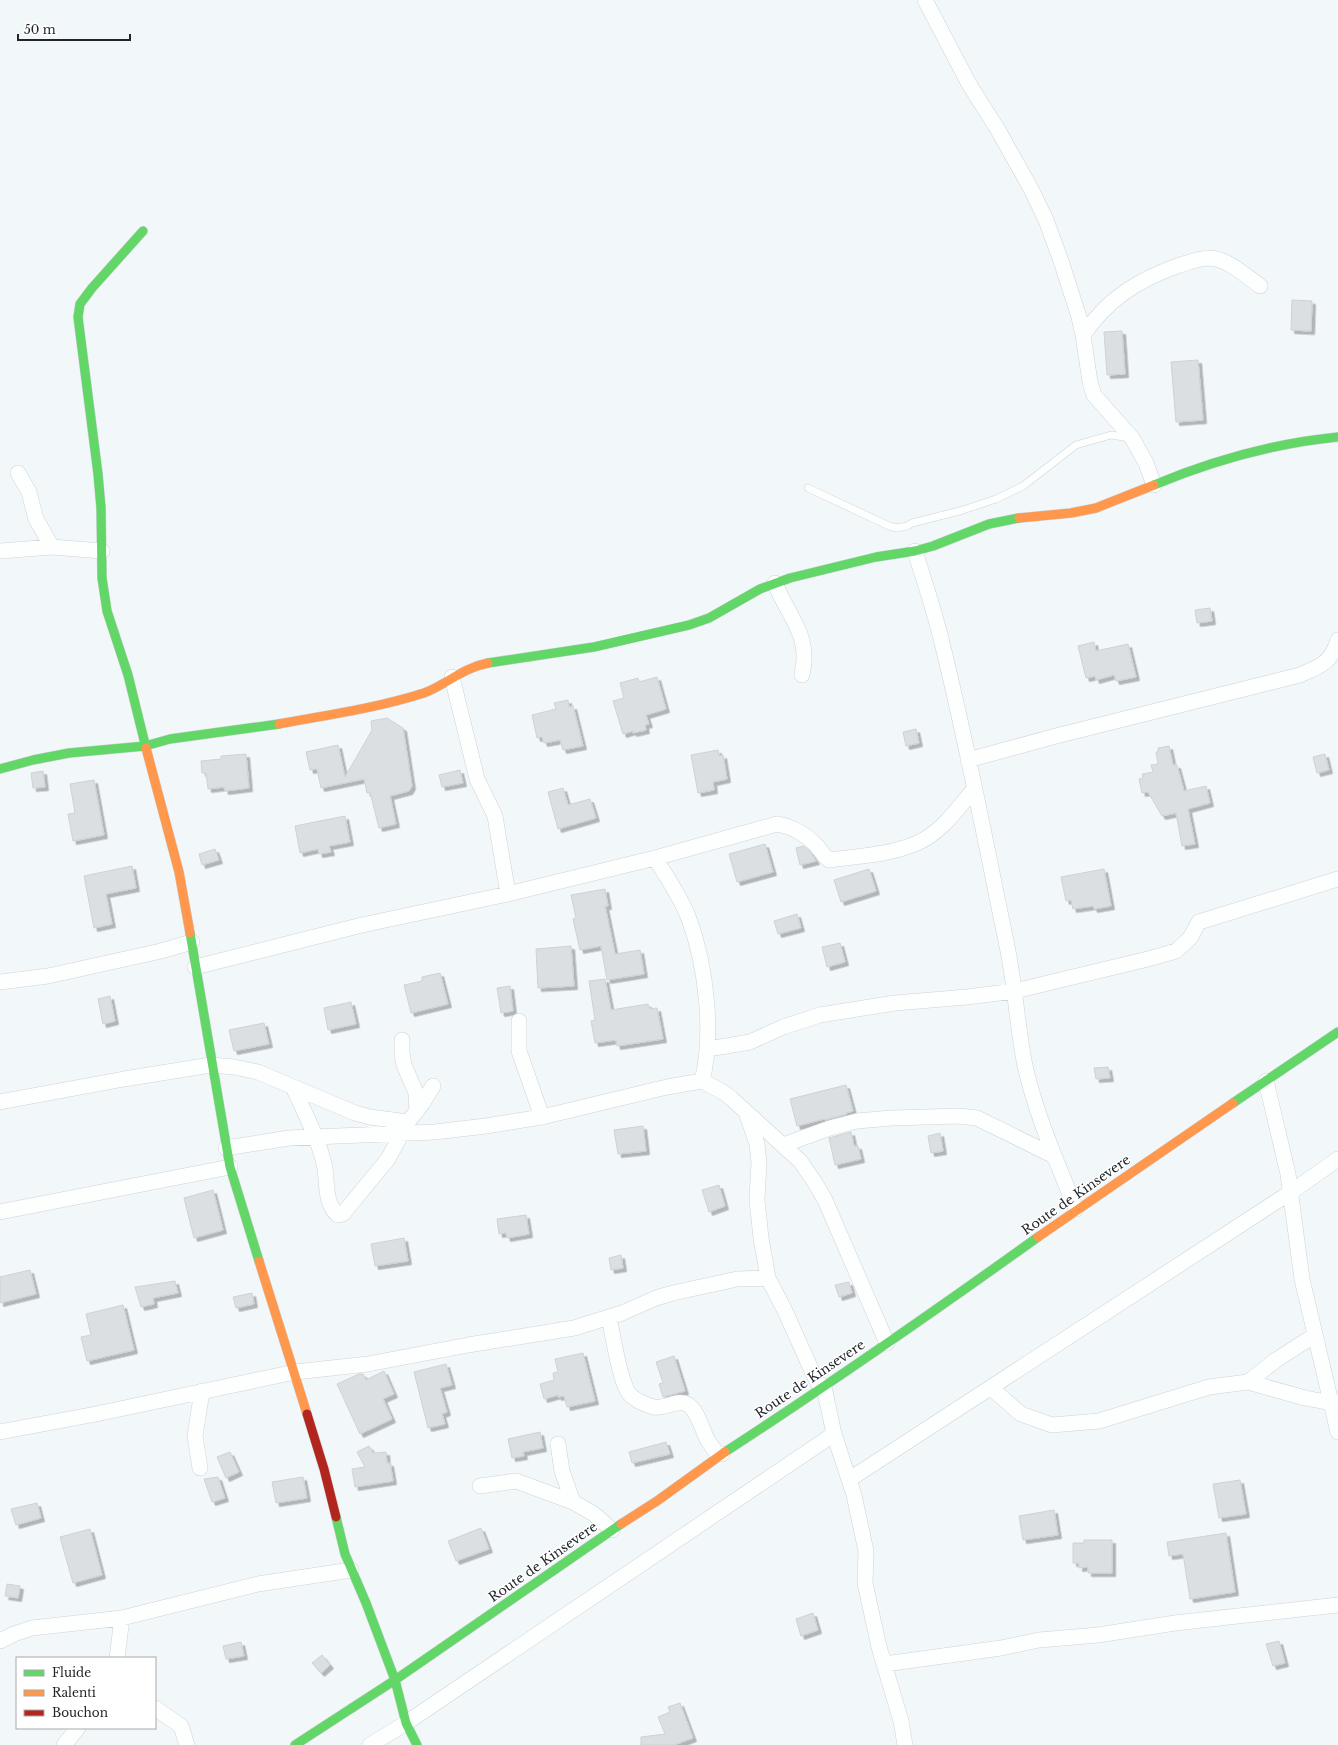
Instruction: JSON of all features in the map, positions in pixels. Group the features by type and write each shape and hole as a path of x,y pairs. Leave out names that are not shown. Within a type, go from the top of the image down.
{"street":[{"path":"925,0 969,84 998,130 1046,220 1061,261 1083,336 1090,382 1094,395 1132,438 1146,463 1154,485"},
{"path":"143,232 92,288 80,304 78,316 102,508 102,578 107,610 128,675 145,746 179,872 230,1167 324,1469 345,1554 366,1603 395,1680 406,1723 417,1745"},
{"path":"1083,336 1096,317 1111,302 1135,285 1165,271 1190,262 1210,258 1239,269 1260,286"},
{"path":"0,769 33,760 69,753 145,746 170,739 264,727 393,703 429,691 452,677 478,665 594,647 689,625 709,618 760,589 790,578 868,559 916,551 933,546 989,524 1030,516 1071,513 1096,508 1181,474 1234,458 1309,440 1338,437"},
{"path":"18,473 29,492 36,519 52,547"},
{"path":"0,551 52,547 102,551"},
{"path":"916,551 942,642 968,760 1015,991 1019,1029 1029,1082 1044,1131 1076,1209"},
{"path":"775,584 782,602 802,635 805,662 802,675"},
{"path":"968,760 1056,736 1300,675 1324,664 1334,650 1338,640"},
{"path":"452,677 477,779 495,816 508,894"},
{"path":"195,967 362,925 508,894 655,858 777,824 785,825 794,829 816,845 824,857 829,860 881,853 917,843 930,836 954,813 974,789"},
{"path":"655,858 679,897 689,919 696,944 707,1011 708,1049 702,1081"},
{"path":"708,1049 750,1042 783,1027 820,1015 895,1002 967,997 1015,991 1139,961 1176,951 1190,938 1199,922 1338,879"},
{"path":"0,982 48,976 161,951 192,942"},
{"path":"519,1021 519,1051 542,1117"},
{"name":"Route de Kinsevere","path":"295,1745 395,1680 612,1530 657,1501 722,1454 824,1388 952,1299 1076,1209 1338,1032"},
{"path":"402,1040 404,1065 416,1094 409,1122"},
{"path":"0,1102 124,1079 212,1065 234,1067 258,1072 293,1088 370,1117 409,1122 486,1126 542,1117 667,1087 702,1081 723,1092 745,1110 800,1161 825,1200 887,1343"},
{"path":"1266,1081 1288,1174 1302,1279 1315,1335 1335,1402 1338,1432"},
{"path":"293,1088 316,1137 325,1168 330,1205 334,1212 338,1215 343,1214 388,1159 409,1122 433,1086"},
{"path":"745,1110 757,1144 759,1162 757,1200 761,1238 768,1278 818,1383 824,1388 834,1434 850,1479 866,1551 865,1582 901,1721 905,1745"},
{"path":"783,1145 830,1128 857,1121 892,1118 959,1116 977,1118 1054,1156"},
{"path":"226,1148 289,1138 316,1137 409,1122"},
{"path":"850,1479 1291,1192 1338,1159"},
{"path":"0,1212 230,1167"},
{"path":"0,1432 96,1414 295,1372 368,1364 468,1344 574,1328 622,1313 656,1298 737,1279 768,1278"},
{"path":"609,1317 623,1378 628,1393 638,1400 659,1408 679,1402 688,1405 694,1411 708,1441 718,1454 722,1454"},
{"path":"1248,1382 1276,1360 1315,1335"},
{"path":"991,1388 1020,1414 1052,1425 1099,1421 1209,1387 1248,1382 1305,1398 1335,1402"},
{"path":"200,1468 195,1436 202,1391"},
{"path":"370,1745 406,1723 834,1434"},
{"path":"558,1444 562,1471 573,1502"},
{"path":"480,1486 516,1481 573,1502 594,1514 612,1530"},
{"path":"0,1641 14,1634 32,1628 122,1618 258,1584 351,1570"},
{"path":"885,1664 1001,1648 1039,1640 1098,1635 1175,1623 1338,1605"},
{"path":"117,1657 122,1618"},
{"path":"156,1709 181,1726 187,1745"},
{"path":"64,1745 77,1729"}],"lane":[{"path":"808,488 889,526 897,528 996,499 1023,486 1076,445 1110,435 1132,438"}],"building":[{"path":"1292,300 1312,301 1311,331 1291,330"},
{"path":"1122,331 1125,374 1107,375 1104,332"},
{"path":"1198,360 1203,420 1176,422 1171,362"},
{"path":"1210,608 1212,621 1197,623 1195,610"},
{"path":"1094,642 1096,651 1128,644 1136,677 1116,681 1114,675 1096,680 1095,676 1086,678 1078,646"},
{"path":"657,677 666,709 646,715 649,724 645,725 646,730 633,733 633,731 623,734 613,701 624,698 620,683 638,678 639,682"},
{"path":"568,700 569,707 573,706 583,746 563,750 560,740 544,743 542,737 537,738 532,715 556,709 554,703"},
{"path":"387,718 403,728 412,786 409,791 390,796 396,824 379,828 370,792 367,793 364,779 321,788 317,769 310,770 306,752 338,745 345,777 372,730 371,721"},
{"path":"916,729 919,743 906,746 903,732"},
{"path":"1169,746 1173,765 1177,765 1184,791 1206,786 1210,803 1188,809 1195,844 1182,846 1176,813 1162,816 1148,792 1142,793 1139,779 1143,778 1142,774 1153,772 1151,765 1158,764 1156,752 1158,752 1158,748"},
{"path":"718,750 719,756 723,755 727,779 713,782 714,790 698,793 691,755"},
{"path":"246,754 249,788 225,791 224,787 208,789 206,773 202,773 201,761 221,759 221,756"},
{"path":"1325,754 1329,770 1317,773 1313,757"},
{"path":"460,770 463,783 442,787 439,775"},
{"path":"43,771 45,787 33,788 31,773"},
{"path":"94,780 104,835 73,841 68,814 75,813 70,784"},
{"path":"563,788 568,805 590,799 596,818 558,829 548,792"},
{"path":"345,816 350,842 329,846 331,852 319,854 318,849 300,853 295,826"},
{"path":"765,844 773,872 737,882 729,854"},
{"path":"804,846 816,861 800,865 796,848"},
{"path":"215,849 219,860 202,865 199,854"},
{"path":"132,866 136,888 106,894 112,924 94,928 84,876"},
{"path":"869,869 876,891 841,902 834,880"},
{"path":"1104,869 1111,906 1094,909 1093,906 1073,909 1071,900 1066,901 1061,877"},
{"path":"605,889 608,906 605,906 615,954 640,950 644,974 607,980 601,946 580,950 573,919 576,918 571,895"},
{"path":"797,914 801,928 778,934 774,921"},
{"path":"840,943 845,962 827,967 822,947"},
{"path":"571,946 574,986 538,988 536,949"},
{"path":"440,973 448,1004 411,1013 404,985 422,981 422,977"},
{"path":"605,979 611,1010 648,1004 650,1009 657,1008 663,1039 617,1046 616,1040 595,1043 591,1021 595,1020 589,981"},
{"path":"510,986 513,1011 501,1013 497,988"},
{"path":"110,996 115,1021 103,1024 98,999"},
{"path":"351,1002 356,1024 328,1030 324,1008"},
{"path":"264,1023 269,1044 234,1051 229,1030"},
{"path":"1108,1067 1110,1078 1096,1079 1094,1068"},
{"path":"846,1085 853,1111 825,1120 797,1126 790,1099"},
{"path":"643,1126 646,1151 618,1154 614,1130"},
{"path":"851,1132 854,1146 858,1146 861,1159 835,1165 829,1138"},
{"path":"940,1133 943,1151 931,1153 928,1136"},
{"path":"719,1185 725,1206 709,1212 702,1190"},
{"path":"213,1190 223,1230 194,1238 184,1198"},
{"path":"526,1215 529,1234 507,1238 506,1233 499,1234 497,1219"},
{"path":"404,1238 408,1261 375,1266 371,1244"},
{"path":"621,1255 623,1268 611,1270 609,1258"},
{"path":"30,1270 36,1294 0,1303 0,1277"},
{"path":"175,1281 178,1293 153,1298 154,1304 141,1307 135,1287"},
{"path":"849,1282 852,1293 839,1297 835,1285"},
{"path":"252,1293 254,1304 236,1308 233,1297"},
{"path":"123,1305 134,1350 87,1361 81,1337 91,1335 86,1314"},
{"path":"583,1353 595,1401 567,1407 564,1396 558,1397 558,1395 544,1399 540,1384 554,1380 553,1373 558,1372 555,1359"},
{"path":"674,1356 685,1391 663,1397 659,1384 663,1383 656,1362"},
{"path":"446,1364 452,1385 440,1388 447,1412 442,1414 445,1424 428,1428 414,1372"},
{"path":"384,1371 394,1394 383,1399 392,1419 360,1434 337,1384 359,1374 363,1374 366,1380"},
{"path":"540,1432 543,1448 523,1452 524,1456 512,1458 508,1439"},
{"path":"666,1442 670,1454 632,1463 629,1452"},
{"path":"369,1446 373,1453 386,1452 387,1463 390,1463 393,1481 355,1487 352,1469 365,1467 357,1452"},
{"path":"230,1452 239,1472 226,1478 217,1457"},
{"path":"218,1477 225,1498 212,1502 204,1479"},
{"path":"303,1477 307,1498 276,1503 272,1482"},
{"path":"1240,1480 1246,1514 1219,1518 1213,1484"},
{"path":"37,1503 41,1518 16,1525 11,1509"},
{"path":"1054,1510 1058,1535 1023,1540 1019,1516"},
{"path":"481,1528 489,1549 456,1561 448,1541"},
{"path":"90,1529 102,1575 73,1583 60,1537"},
{"path":"1226,1533 1235,1592 1190,1599 1183,1554 1169,1556 1167,1542"},
{"path":"1084,1540 1112,1540 1112,1573 1088,1573 1088,1567 1079,1568 1079,1563 1073,1563 1073,1543 1084,1543"},
{"path":"7,1584 20,1586 18,1598 5,1596"},
{"path":"813,1613 818,1630 801,1636 796,1619"},
{"path":"1279,1641 1285,1663 1273,1666 1266,1644"},
{"path":"241,1642 244,1656 226,1659 223,1646"},
{"path":"322,1655 330,1665 321,1673 312,1663"},
{"path":"680,1703 693,1738 674,1745 641,1745 641,1737 665,1734 658,1717 670,1712 668,1707"}],"traffic: fast":[{"path":"143,231 92,288 80,304 78,317 98,474 101,508 102,578 107,611 128,675 146,748"},
{"path":"1154,485 1198,468 1244,454 1268,448 1338,437"},
{"path":"488,663 594,647 689,625 709,618 760,589 790,578 876,557 915,551 933,546 989,524 1019,518"},
{"path":"0,769 33,760 69,753 145,746 170,739 279,724"},
{"path":"190,933 230,1167 259,1261"},
{"path":"1233,1103 1338,1032"},
{"path":"725,1452 883,1346 1038,1237"},
{"path":"336,1517 345,1554 366,1603 395,1680 406,1723 417,1745"},
{"path":"295,1745 395,1680 621,1524"}],"traffic: slow":[{"path":"1019,518 1071,513 1096,508 1154,485"},
{"path":"279,724 352,711 424,693 470,669 488,663"},
{"path":"146,748 179,872 190,933"},
{"path":"1038,1237 1233,1103"},
{"path":"259,1261 307,1414"},
{"path":"621,1524 657,1501 725,1452"}],"traffic: jam":[{"path":"307,1414 324,1469 336,1517"}]}
